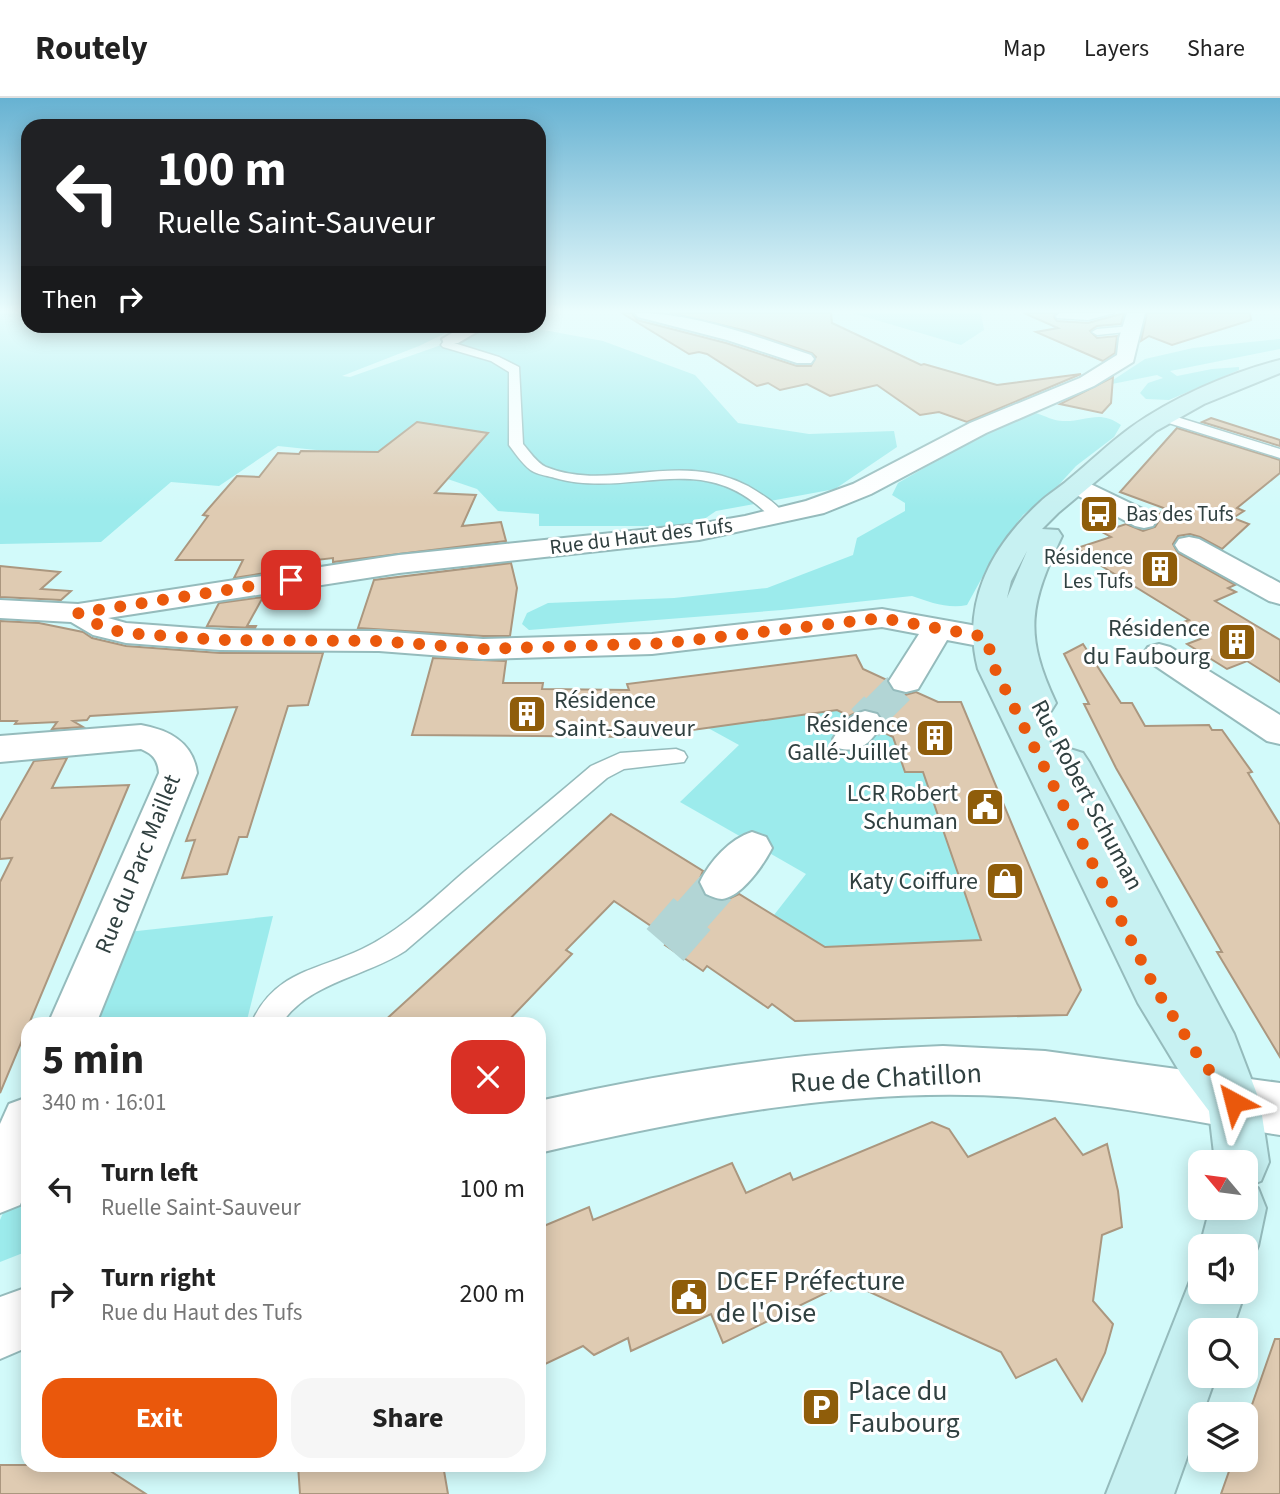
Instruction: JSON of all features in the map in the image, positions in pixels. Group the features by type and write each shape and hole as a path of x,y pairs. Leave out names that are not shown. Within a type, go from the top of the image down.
{"main road":[{"name":"Rue Robert Schuman","path":"1245,1150 1257,1106 1210,1034 1030,686 1001,640 1016,621 1026,584 1051,531 1078,486 1130,439 1164,417 1250,378"},
{"path":"1140,1494 1188,1366"}],"street":[{"name":"Rue du Haut des Tufs","path":"78,613 399,564 699,532 778,516 816,507 854,492 978,428 1090,378"},
{"path":"1078,486 1144,520"},
{"path":"1189,544 1280,595"},
{"path":"0,609 78,613 104,628 126,633 220,640 379,641 483,649 652,644 882,618 1001,640"},
{"path":"906,681 932,638"},
{"path":"1160,654 1275,723"},
{"name":"Rue du Parc Maillet","path":"0,749 141,737 163,744 178,763 178,773 75,1017"},
{"path":"721,882 752,848"},
{"name":"Rue de Chatillon","path":"546,1125 701,1094 889,1073 1003,1072 1257,1106"},
{"path":"0,1185 21,1138"},
{"path":"0,1328 21,1320"}],"lane":[{"path":"515,378 516,445 538,469 578,480 685,473 723,479 764,501 778,516"},
{"path":"1164,417 1280,454"},
{"path":"269,1017 293,989 312,978 369,959 408,934 599,772 610,765 632,759 676,757"}],"shaded area":[{"path":"0,378 698,378 738,423 809,434 894,431 897,447 835,489 716,511 694,526 539,526 539,514 498,511 477,489 383,457 278,446 219,486 171,482 101,542 0,544"},
{"path":"1116,378 1141,378 1112,384 1110,382"},
{"path":"1163,378 1220,378 1169,400 1146,399 1140,393 1148,383"},
{"path":"1036,413 1060,421 1099,417 1121,425 1114,437 1076,466 1054,490 1023,515 1000,545 967,605 932,603 912,596 782,610 529,630 522,624 527,613 548,603 674,598 767,588 853,555 857,538 905,511 905,503 892,495 898,483 997,426"},
{"path":"819,701 913,747 896,747 905,772 924,772 981,940 825,947 774,915 806,874 680,802 739,745 708,728"},
{"path":"273,916 248,1017 87,1017 128,932"},
{"path":"21,1171 21,1254 0,1262 0,1220"}],"building":[{"path":"745,378 973,378 997,385 1071,378 967,422 939,412 920,415 877,385 830,396 807,384 780,390 768,383 757,386"},
{"path":"1113,378 1111,403 1102,413 1060,404"},
{"path":"1211,418 1280,440 1280,446 1202,422"},
{"path":"417,422 488,433 435,493 476,495 462,526 501,522 506,541 333,562 333,558 281,564 277,571 234,578 243,560 176,560 208,516 203,515 237,476 259,477 278,453 378,452"},
{"path":"1177,428 1280,460 1280,473 1237,508 1244,511 1233,518 1249,524 1222,549 1190,534 1178,536 1173,544 1178,553 1235,585 1228,588 1236,592 1215,601 1280,640 1280,682 1247,661 1227,669 1187,644 1203,638 1181,623 1189,620 1087,557 1090,556 1077,548 1111,537 1102,532 1126,524 1143,531 1155,527 1159,521 1156,514 1169,510 1120,492"},
{"path":"511,563 517,588 510,636 358,628 374,580"},
{"path":"0,566 60,572 41,589 71,591 61,600 0,597"},
{"path":"263,597 247,626 256,626 255,628 207,626 219,603"},
{"path":"0,621 39,623 83,632 92,638 126,646 220,653 323,653 308,705 288,706 247,837 239,837 227,874 182,878 195,840 186,841 237,707 90,716 87,720 73,721 83,727 52,729 57,722 15,724 17,721 0,721"},
{"path":"1083,644 1121,703 1132,703 1145,726 1209,725 1212,730 1222,730 1252,772 1248,773 1280,825 1280,1057 1217,952 1222,952 1116,768 1084,704 1089,704 1064,654"},
{"path":"856,655 863,669 887,680 893,692 905,695 916,692 938,702 961,702 1081,990 1067,1015 795,1021 772,1004 768,1008 707,966 703,971 665,945 670,939 614,901 566,950 572,954 512,1017 389,1017 611,814 703,871 698,883 705,896 722,902 739,894 825,947 981,940 923,772 905,772 893,737 881,731 885,722 878,711 864,709 849,716 837,710 642,737 412,735 433,658 506,661 503,683 543,683 542,689 629,690 627,684"},
{"path":"67,758 52,788 129,785 32,1017 21,1017 21,1043 0,1093 0,882 12,858 0,859 0,821 34,761"},
{"path":"1055,1118 1083,1155 1107,1144 1118,1191 1122,1227 1102,1235 1093,1301 1113,1324 1105,1353 1082,1401 1056,1359 1016,1378 1001,1352 848,1282 723,1343 711,1314 631,1351 628,1338 594,1355 583,1346 546,1364 546,1225 589,1207 593,1220 732,1163 746,1193 790,1173 793,1180 932,1122 949,1129 968,1157"},
{"path":"1275,1339 1280,1339 1280,1494 1221,1494 1229,1472 1258,1472 1258,1402 1253,1402"},
{"path":"0,1465 21,1465 21,1472 112,1472 146,1494 0,1494"},
{"path":"298,1472 444,1472 448,1494 300,1494"}],"tunnel":[{"path":"876,711 906,681"},
{"path":"865,723 878,710"},
{"path":"691,916 721,882"},
{"path":"665,945 692,914"}],"place":[{"name":"Bas des Tufs","path":"1099,514"},
{"name":"Résidence Les Tufs","path":"1160,569"},
{"name":"Résidence du Faubourg","path":"1237,642"},
{"name":"Résidence Saint-Sauveur","path":"527,714"},
{"name":"Résidence Gallé-Juillet","path":"935,738"},
{"name":"LCR Robert Schuman","path":"985,807"},
{"name":"Katy Coiffure","path":"1005,881"},
{"name":"DCEF Préfecture de l'Oise","path":"689,1297"},
{"name":"Place du Faubourg","path":"821,1407"}],"route":[{"path":"291,580 78,613 104,628 126,633 220,640 407,642 483,649 668,643 871,618 894,618 986,637 995,669 1155,988 1199,1057 1234,1102"}]}
